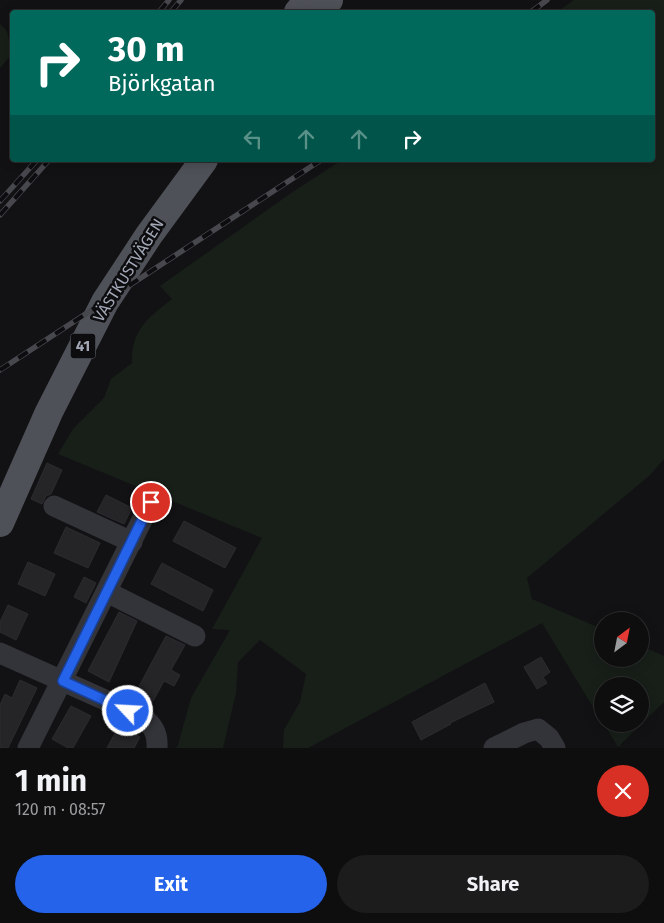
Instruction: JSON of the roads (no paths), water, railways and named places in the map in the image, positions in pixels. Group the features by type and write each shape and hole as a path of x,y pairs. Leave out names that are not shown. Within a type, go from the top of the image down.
{"main road":[{"path":"300,10 308,0"},
{"path":"321,10 329,0"},
{"name":"VÄSTKUSTVÄGEN","path":"0,483 52,372 100,281 183,162"},
{"name":"VÄSTKUSTVÄGEN","path":"0,523 49,412 105,302 149,235 203,162"}],"street":[{"path":"28,748 151,502"},
{"path":"54,506 132,542"},
{"path":"107,592 195,636"},
{"path":"0,653 141,716 154,729 158,739 157,748"},
{"path":"494,748 524,733 538,729 549,738 555,748"}],"railway":[{"path":"161,10 169,0"},
{"path":"173,10 181,0"},
{"path":"534,10 547,0"},
{"path":"0,201 35,162"},
{"path":"0,215 47,162"},
{"path":"0,370 318,162"}]}
